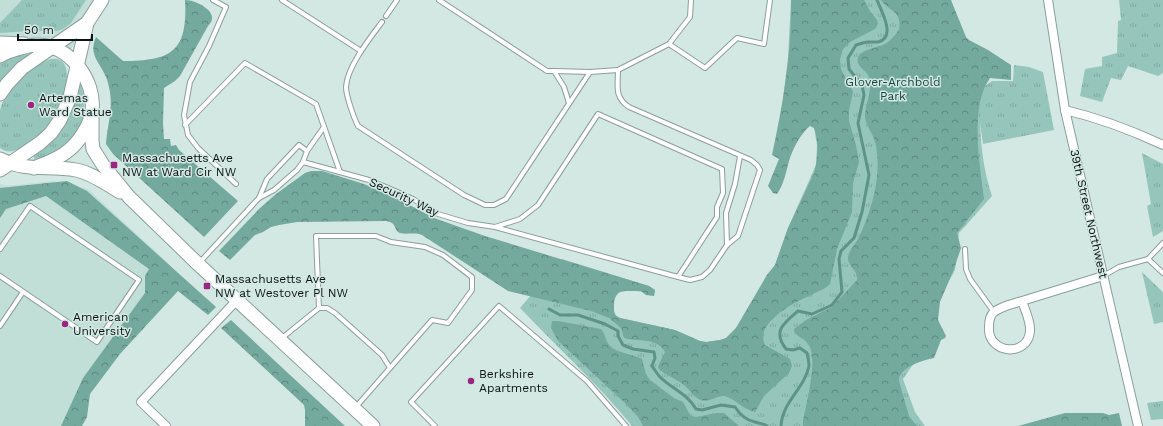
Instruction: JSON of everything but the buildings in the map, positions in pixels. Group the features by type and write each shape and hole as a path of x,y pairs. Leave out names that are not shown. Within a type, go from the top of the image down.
{"main road":[{"path":"3,164 40,143 60,120 70,96 87,23 102,0"},
{"path":"0,94 22,68 87,23"},
{"path":"0,43 37,45 52,48 67,55 77,65 88,85 92,100 93,150 129,197 198,264 373,426"},
{"path":"0,56 11,51 37,45"},
{"path":"34,168 59,158 73,147 83,134 92,112"},
{"path":"3,164 34,168 59,168 82,171 129,197"}],"street":[{"name":"39th Street Northwest","path":"1048,0 1065,110 1138,426"},
{"path":"1065,110 1084,114 1108,122 1163,145"},
{"path":"1022,301 1030,326 1028,339 1019,348 1006,349 994,343 990,338 989,323 994,312 1003,307 1022,301 1103,276"},
{"path":"166,426 141,402 237,300"}],"lane":[{"path":"213,0 226,8 209,46 190,82 184,115 185,125 188,135 198,148 236,184"},
{"path":"282,0 361,51"},
{"path":"386,16 397,0"},
{"path":"439,0 547,71 590,72 618,70 669,44 690,17 691,0"},
{"path":"669,44 705,68 737,38 764,44 770,0"},
{"path":"382,22 361,51 350,73 346,88 354,118 358,126 464,195 485,205 494,205 506,199 590,72"},
{"path":"185,125 244,63 316,104 340,172"},
{"path":"618,70 618,95 621,102 751,160 757,165 760,170 738,236 727,245"},
{"path":"554,71 564,87 569,103"},
{"path":"495,228 520,219 538,204 598,114 722,169 723,193 717,208 717,217 678,277"},
{"path":"198,264 223,235 259,198 274,190 297,170 307,151 324,127"},
{"path":"259,198 267,179 299,145 307,151"},
{"path":"727,245 726,213 735,184 740,156"},
{"name":"Security Way","path":"302,162 386,186 413,199 438,214 690,280 702,277 710,270 727,245"},
{"path":"0,249 30,206 139,280 97,342 0,276"},
{"path":"319,308 316,236 376,236 391,242 425,247 443,255 472,278 472,290 448,323 432,320 355,409"},
{"path":"1103,276 1119,267 1148,259 1163,243"},
{"path":"965,249 966,269 970,279 994,312"},
{"path":"1148,259 1163,273"},
{"path":"0,326 23,292"},
{"path":"435,426 411,402 499,306 587,381 626,426"},
{"path":"280,340 319,308 327,308 335,313 382,355 390,368"}],"shaded area":[{"path":"0,0 102,0 67,55 52,48 0,56"},
{"name":"American University","path":"53,181 88,189 169,264 91,384 69,426 0,426 0,184 6,186"}],"green space":[{"path":"22,0 86,0 71,23 63,29 57,31 0,33 0,23"},
{"path":"185,0 196,2 206,8 212,16 212,21 180,76 164,88 164,139 170,139 171,146 176,145 179,150 238,201 204,237 113,154 106,144 111,99 106,77 93,49 96,37 123,61 140,61 165,55 173,50 179,42 183,31"},
{"name":"Glover-Archbold Park","path":"791,0 950,0 952,22 990,78 985,86 992,81 1013,81 1014,65 1029,67 1043,72 1054,130 983,144 980,123 983,160 992,196 959,233 955,270 940,297 919,356 903,379 915,412 925,426 632,426 591,380 520,308 562,259 649,286 655,290 654,296 638,291 625,291 619,293 616,297 614,311 620,318 675,330 700,341 706,342 726,338 736,328 767,275 775,265 788,228 816,165 817,145 814,128 782,109 788,57"},
{"path":"791,0 864,0 878,24 875,29 850,42 843,49 840,59 841,69 853,92 849,110 849,121 859,162 853,183 852,212 837,249 830,284 778,314 765,329 763,337 765,345 790,359 792,366 789,373 764,396 755,412 746,409 725,396 704,401 694,396 682,384 658,368 665,352 661,347 652,342 624,338 621,328 609,318 591,311 508,291 422,235 400,233 390,222 297,222 279,225 271,227 255,235 230,260 219,251 259,209 276,194 305,173 311,171 322,171 364,184 404,202 434,218 485,236 649,286 655,290 654,296 646,295 641,291 619,292 614,300 614,312 616,316 620,318 675,330 700,341 706,342 726,338 736,328 767,275 775,265 788,228 815,168 817,139 814,128 810,126 800,137 790,157 783,182 777,194 773,193 768,186 779,159 772,155 786,78 790,39"},
{"path":"881,0 951,0 966,37 1011,65 1011,80 990,78 984,90 980,104 978,137 984,199 957,233 961,248 940,302 938,320 946,336 941,340 934,358 912,365 902,372 900,376 899,381 909,416 917,426 803,426 811,381 812,359 811,350 808,344 794,332 794,329 806,320 832,307 857,280 856,274 848,261 848,255 858,240 864,226 875,191 878,166 877,154 874,139 865,118 870,80 857,61 862,53 891,40 899,29 899,18"},
{"path":"1119,0 1163,0 1163,73 1158,76 1128,66 1121,80 1111,78 1102,102 1080,96 1085,69 1102,66 1102,57 1117,53 1118,21 1121,20"},
{"path":"27,52 28,56 11,71 0,85 0,62 8,57"},
{"path":"51,59 59,60 63,63 66,68 67,76 64,98 52,124 34,141 23,147 14,151 3,150 0,148 0,111 2,103 12,87 20,79 35,67"},
{"path":"80,83 83,93 84,114 77,133 62,149 52,154 34,159 34,156 49,143"},
{"path":"1142,153 1163,164 1163,231 1153,237 1147,206 1151,204"},
{"path":"67,181 87,191 216,307 208,315 178,291 120,354 90,394 87,417 82,426 61,426 83,378 145,293 145,276 149,269 46,196 6,209 0,218 0,188"},
{"path":"1142,272 1163,292 1163,322 1154,324"},
{"path":"231,320 345,426 305,426 304,405 221,328"},
{"path":"552,321 601,329 608,344 613,348 620,352 642,359 646,374 650,380 674,398 683,402 690,415 696,417 724,413 739,426 643,426 638,417 626,404 558,341 551,328"},
{"path":"1163,401 1163,419 1151,420 1147,403"},
{"path":"1065,413 1103,413 1109,415 1119,413 1122,426 1018,426"}],"waterway":[{"path":"781,426 782,417 785,410 807,374 809,366 807,353 800,348 793,350 786,349 782,343 780,332 788,319 798,311 812,314 832,305 842,292 839,259 841,251 854,238 862,212 869,175 858,123 864,95 862,85 849,69 848,58 856,45 866,42 878,42 884,39 887,30 886,23 877,0"},
{"path":"549,309 560,315 578,315 605,324 618,331 618,336 623,345 633,349 654,352 655,358 652,366 658,375 689,399 696,409 702,410 721,405 735,407 741,415 746,418 767,426"}],"place":[{"name":"Artemas Ward Statue","path":"31,105"},
{"name":"Massachusetts Ave NW at Ward Cir NW","path":"114,165"},
{"name":"Massachusetts Ave NW at Westover Pl NW","path":"207,286"},
{"name":"American University","path":"65,324"},
{"name":"Berkshire Apartments","path":"471,381"}]}
